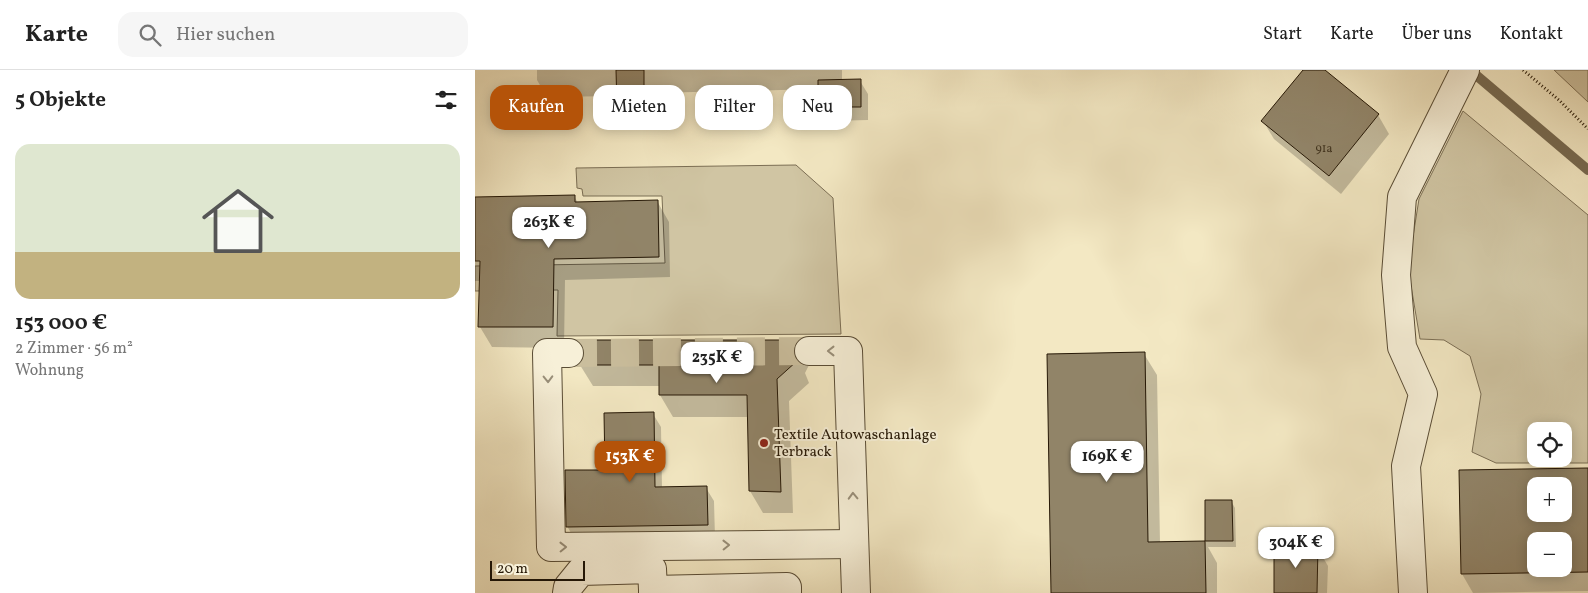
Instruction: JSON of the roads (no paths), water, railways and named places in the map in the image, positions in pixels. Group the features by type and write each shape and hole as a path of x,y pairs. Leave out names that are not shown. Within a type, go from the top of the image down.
{"lane":[{"path":"1413,593 1407,466 1423,394 1401,347 1396,275 1401,207 1402,197 1465,70"},
{"path":"809,351 849,351 856,593"},
{"path":"569,353 547,353 551,547 855,544"},
{"path":"567,593 567,587 581,571 652,569 653,591 787,587 787,593"}],"waterway":[{"path":"1470,70 1588,170"}],"tunnel":[{"path":"569,353 809,351"}],"place":[{"name":"Textile Autowaschanlage Terbrack","path":"764,443"}]}
